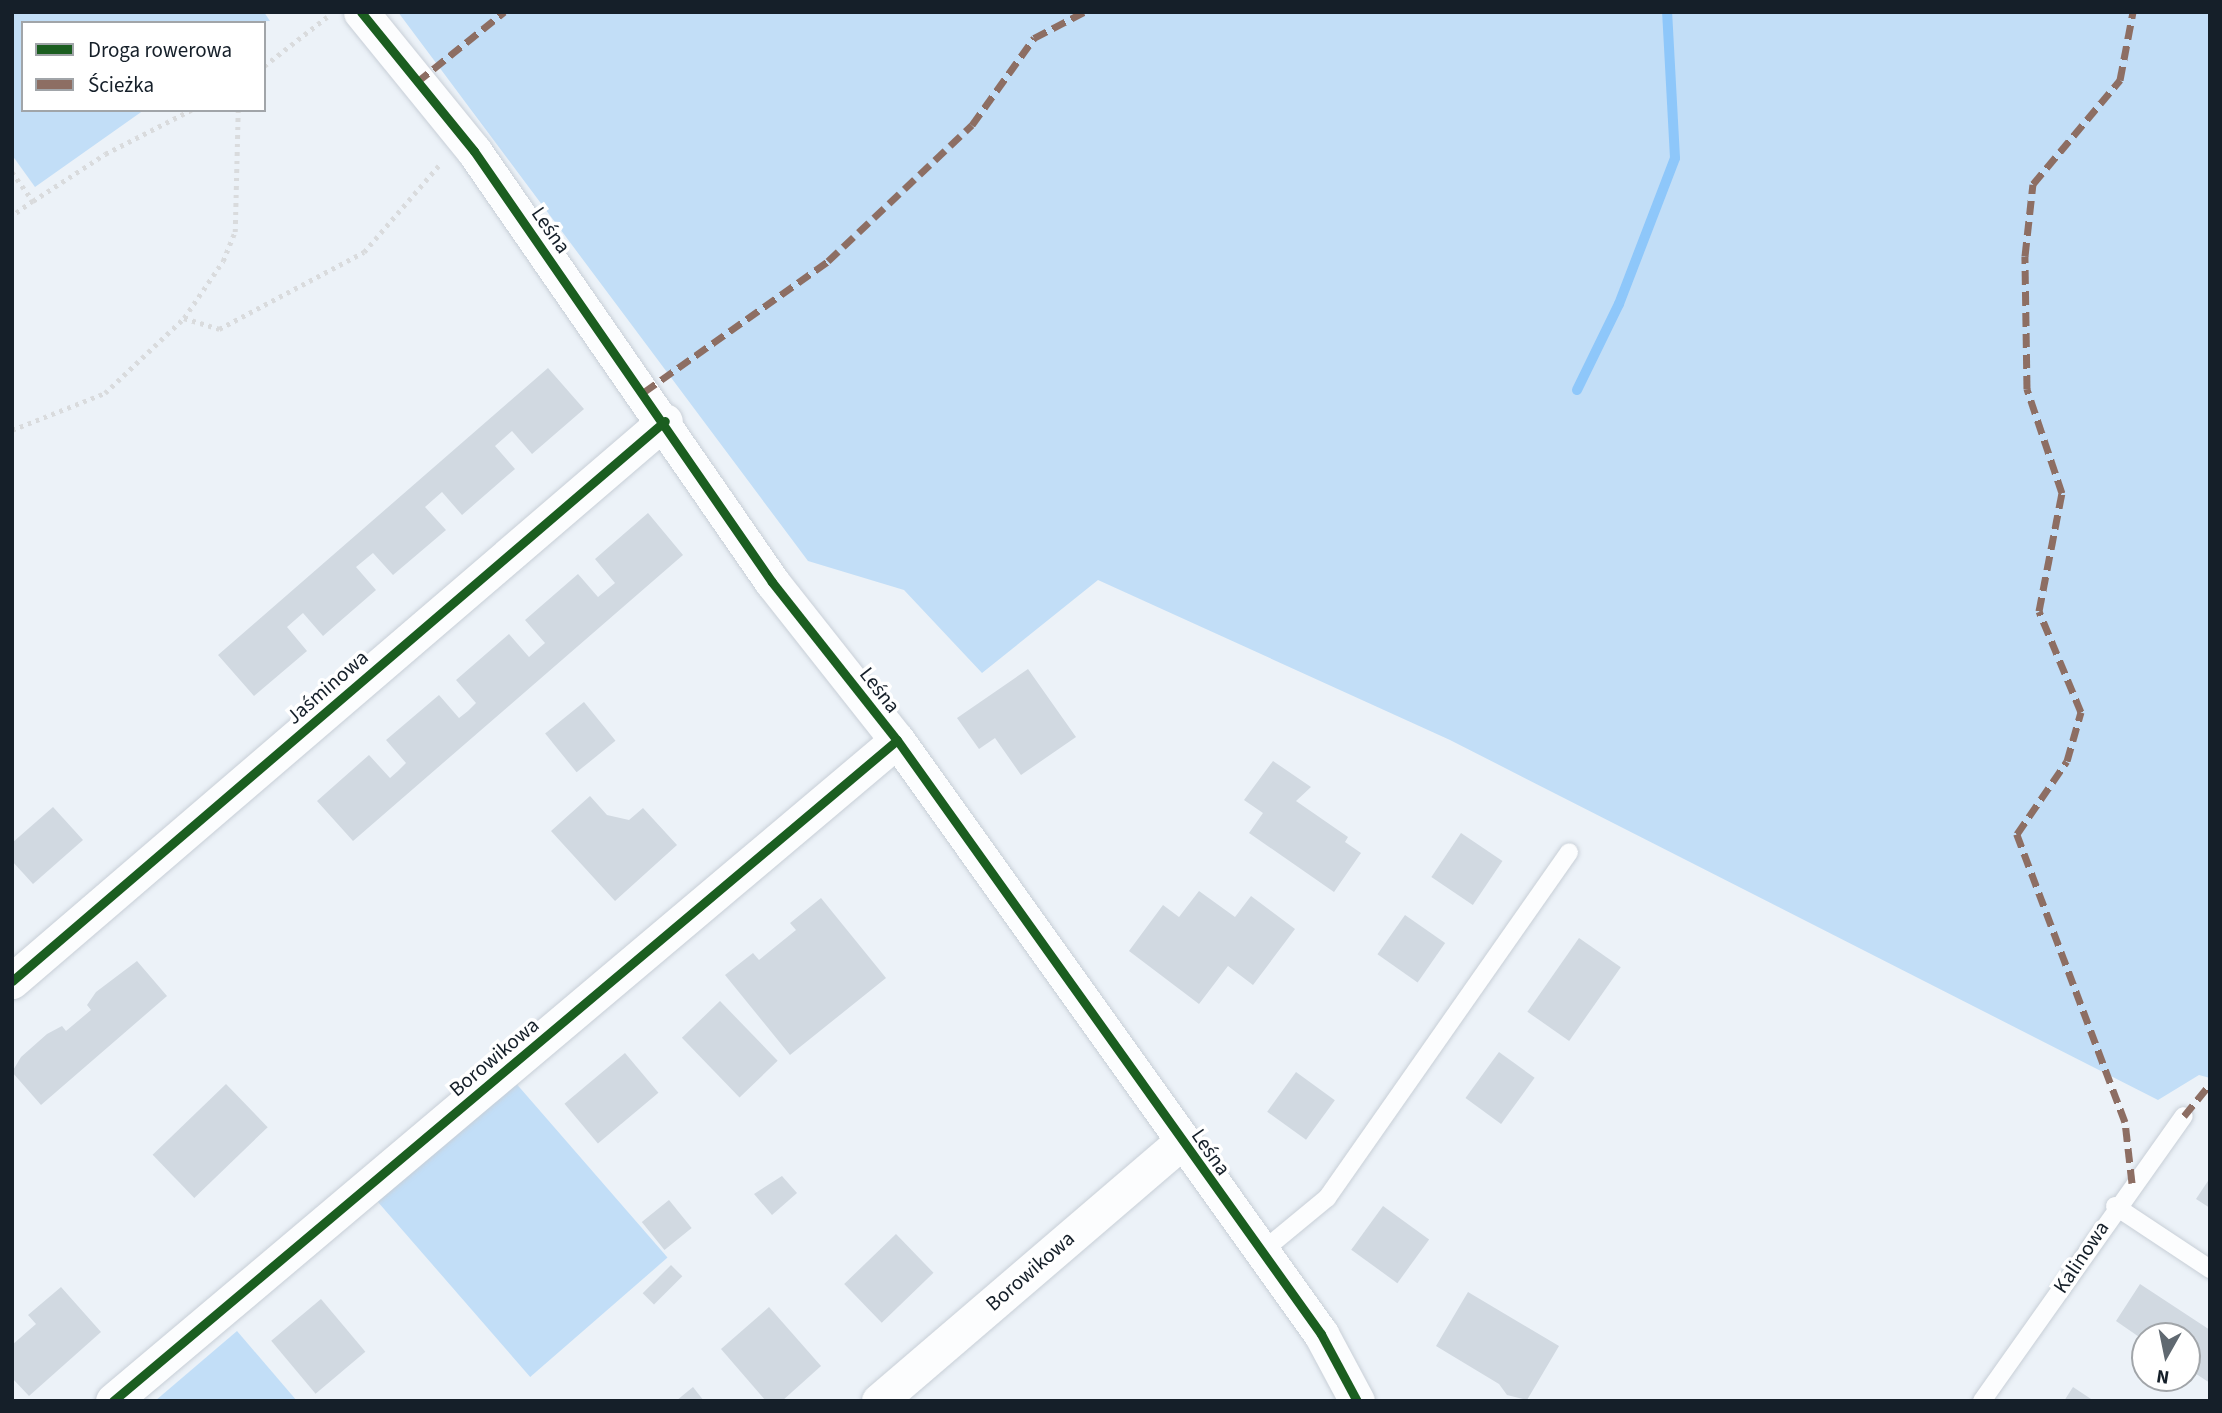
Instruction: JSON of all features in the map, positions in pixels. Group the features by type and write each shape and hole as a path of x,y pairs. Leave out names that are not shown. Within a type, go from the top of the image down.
{"street":[{"name":"Leśna","path":"361,12 467,142 665,421 772,582 897,740 1182,1141 1259,1254 1321,1334 1357,1401"},
{"name":"Jaśminowa","path":"12,981 665,421"},
{"name":"Borowikowa","path":"113,1401 897,740"},
{"name":"Borowikowa","path":"879,1401 1182,1141"}],"lane":[{"path":"1259,1254 1327,1198 1569,852"},
{"name":"Kalinowa","path":"1982,1401 2115,1206 2184,1116"},
{"path":"2115,1206 2210,1269"}],"path":[{"path":"266,64 334,12"},
{"path":"12,216 105,154 187,112"},
{"path":"12,430 105,394 184,318 223,261 234,232 238,112"},
{"path":"184,318 219,329 364,252 412,202 423,178 467,142"},
{"path":"12,172 33,201"}],"shaded area":[{"path":"12,12 264,12 270,21 21,21 21,112 141,112 35,187 12,155"},
{"path":"398,12 2210,12 2210,1078 2199,1075 2158,1100 1450,740 1098,580 982,673 904,590 808,561"},
{"path":"514,1081 668,1258 530,1377 377,1200"},
{"path":"237,1331 297,1401 155,1401"}],"building":[{"path":"548,368 584,409 532,454 512,431 495,446 515,469 462,515 442,492 425,507 446,530 393,575 373,553 356,567 376,590 323,636 303,613 287,627 307,651 254,696 218,655"},
{"path":"648,513 683,555 353,841 317,801 369,755 390,778 406,763 386,740 439,695 459,718 468,711 476,703 456,680 509,634 529,657 545,643 525,620 578,574 598,597 615,583 595,559"},
{"path":"1028,669 1076,737 1021,775 995,738 979,749 957,718"},
{"path":"584,702 615,741 577,772 545,733"},
{"path":"1273,761 1311,787 1296,801 1348,837 1345,842 1361,853 1334,892 1249,833 1263,813 1244,800"},
{"path":"590,796 607,815 629,820 643,808 677,845 615,901 551,831"},
{"path":"53,807 83,840 33,884 12,861 12,843"},
{"path":"1461,833 1502,861 1473,905 1431,877"},
{"path":"1199,891 1235,917 1251,896 1295,929 1253,985 1228,966 1199,1004 1129,951 1163,905 1179,917"},
{"path":"821,898 886,978 790,1055 725,975 753,953 759,960 796,930 790,923"},
{"path":"1405,915 1445,943 1418,982 1377,954"},
{"path":"1579,938 1621,967 1569,1041 1527,1012"},
{"path":"137,961 167,996 41,1105 12,1072 21,1057 47,1034 62,1026 66,1031 91,1010 87,1005 96,992"},
{"path":"720,1001 778,1061 740,1098 682,1038"},
{"path":"1499,1052 1535,1078 1501,1124 1465,1098"},
{"path":"625,1053 658,1093 598,1144 564,1104"},
{"path":"1296,1072 1335,1100 1306,1140 1267,1112"},
{"path":"226,1084 268,1127 194,1198 153,1155"},
{"path":"782,1176 797,1193 772,1215 754,1194"},
{"path":"2210,1178 2210,1208 2196,1199"},
{"path":"669,1200 692,1228 664,1250 642,1222"},
{"path":"1383,1206 1429,1240 1397,1283 1351,1250"},
{"path":"896,1234 934,1273 882,1323 844,1284"},
{"path":"671,1265 682,1276 654,1305 643,1293"},
{"path":"2140,1284 2198,1322 2131,1322 2131,1331 2116,1321"},
{"path":"61,1287 101,1332 29,1396 12,1378 12,1345 36,1324 28,1315"},
{"path":"1468,1292 1559,1346 1527,1400 1507,1395 1499,1384 1436,1346"},
{"path":"321,1299 365,1352 316,1394 271,1341"},
{"path":"769,1307 821,1366 782,1401 766,1401 721,1349"},
{"path":"2201,1324 2210,1330 2210,1383 2201,1377"},
{"path":"693,1387 704,1401 676,1401"},
{"path":"2073,1387 2094,1401 2064,1401"}],"waterway":[{"path":"1577,390 1619,304 1675,158 1667,12"}],"marked path":[{"path":"417,82 504,12"},
{"path":"644,392 828,261 972,125 1034,38 1084,12"},
{"path":"2132,1183 2125,1122 2017,834 2067,761 2081,712 2039,611 2062,493 2027,389 2025,256 2033,184 2120,80 2133,12"},
{"path":"2184,1116 2210,1084"}],"cycle path":[{"path":"361,12 474,151 772,582 897,740 1321,1334 1357,1401"},
{"path":"12,981 665,421"},
{"path":"113,1401 897,740"}]}
